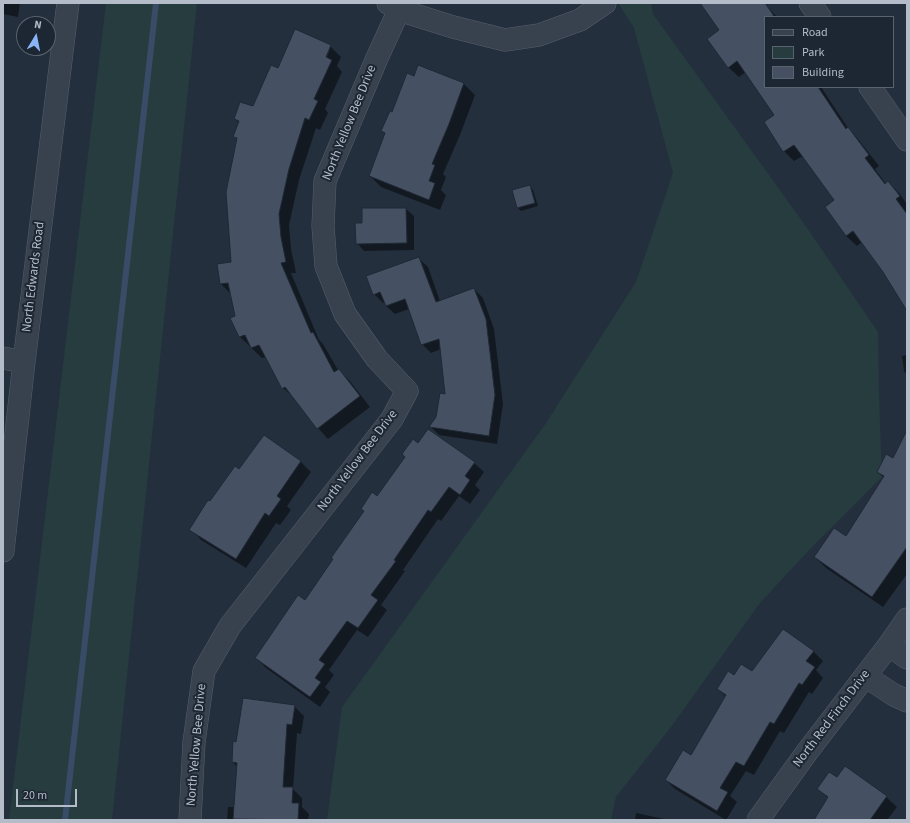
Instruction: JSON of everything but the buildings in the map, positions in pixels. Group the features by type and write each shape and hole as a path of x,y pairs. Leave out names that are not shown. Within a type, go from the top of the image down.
{"street":[{"name":"North Edwards Road","path":"3,551 13,360 68,3"},
{"path":"394,7 453,27 505,40 539,35 580,20 605,3"},
{"path":"810,3 819,16"},
{"name":"North Yellow Bee Drive","path":"190,820 194,742 204,671 230,626 392,419 407,391 377,359 345,314 326,266 323,226 325,181 376,58 394,7"},
{"path":"871,88 906,135"},
{"name":"North Red Finch Drive","path":"758,820 907,619"},
{"path":"889,645 907,658"},
{"path":"865,676 894,695 907,701"}],"green space":[{"path":"106,3 197,3 112,820 9,820"},
{"path":"618,3 651,3 653,14 805,225 878,332 882,477 811,548 760,603 671,727 616,797 611,820 327,820 342,707 546,423 636,282 673,173 634,28"}],"waterway":[{"path":"65,820 156,3"}]}
